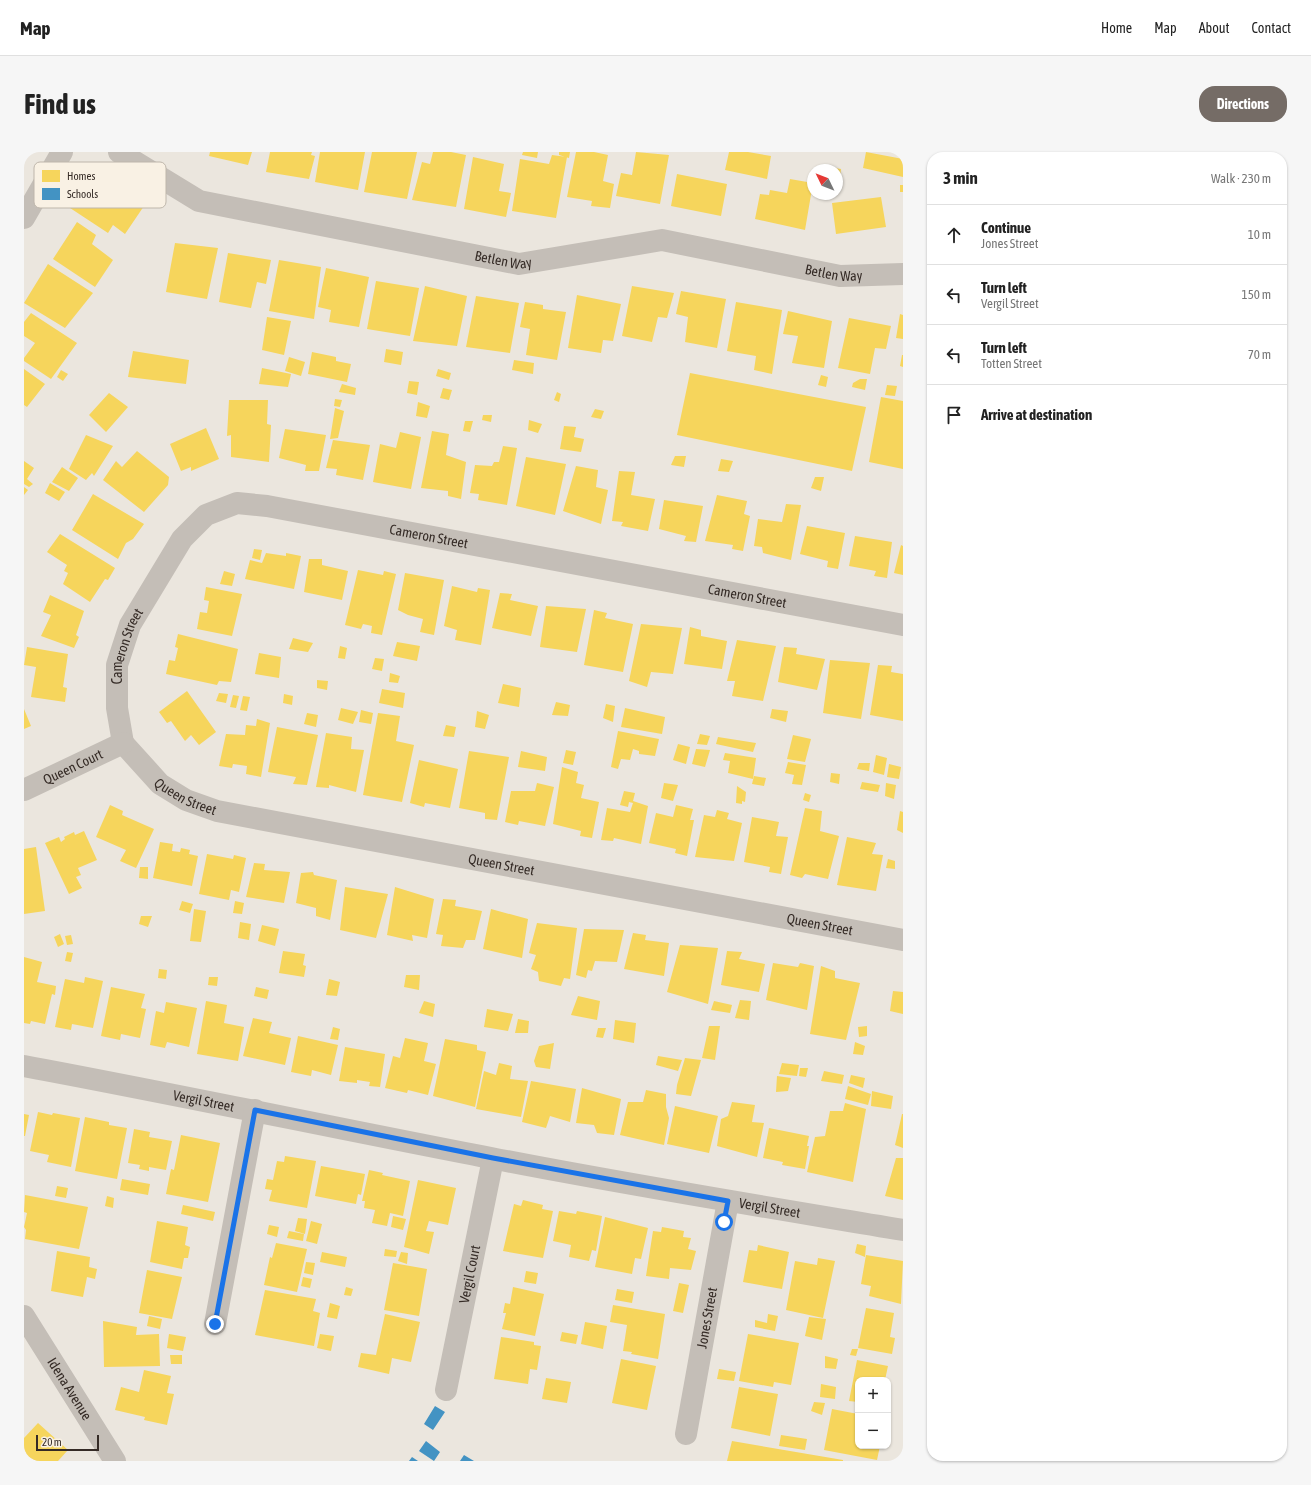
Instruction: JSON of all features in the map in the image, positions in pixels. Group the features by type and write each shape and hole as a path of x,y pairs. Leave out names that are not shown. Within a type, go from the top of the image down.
{"street":[{"path":"56,162 62,152"},
{"name":"Betlen Way","path":"118,152 135,162"},
{"name":"Betlen Way","path":"166,181 199,201 519,264 662,240 840,276 903,274"},
{"path":"24,218 34,201"},
{"name":"Cameron Street","path":"122,744 117,708 117,665 130,625 182,539 206,515 237,503 266,506 903,625"},
{"name":"Queen Court","path":"24,790 122,744"},
{"name":"Queen Street","path":"122,744 160,784 186,800 217,811 903,940"},
{"name":"Vergil Street","path":"24,1066 255,1110 493,1158 728,1201 903,1230"},
{"path":"215,1324 255,1110"},
{"name":"Vergil Court","path":"446,1390 493,1158"},
{"name":"Jones Street","path":"686,1434 728,1201"},
{"name":"Idena Avenue","path":"24,1316 116,1461"}],"building: Homes":[{"path":"210,152 252,152 248,165 209,156"},
{"path":"270,152 312,152 311,155 315,156 309,179 266,172"},
{"path":"320,152 365,152 358,190 315,182"},
{"path":"372,152 417,152 407,199 364,192"},
{"path":"433,152 451,152 466,155 456,207 412,200 422,162 430,164"},
{"path":"523,152 538,152 537,158 522,155"},
{"path":"559,152 570,152 569,158 559,155"},
{"path":"576,152 594,152 608,155 603,181 614,184 610,208 591,206 592,201 567,197"},
{"path":"636,152 669,155 660,204 616,196 621,173 632,175"},
{"path":"729,152 748,152 771,156 767,179 725,170"},
{"path":"866,152 903,159 903,177 863,168"},
{"path":"552,155 567,157 556,218 512,211 520,159 549,164"},
{"path":"473,157 504,164 499,191 511,193 506,217 464,209"},
{"path":"677,174 727,184 721,216 671,206"},
{"path":"790,179 807,182 807,200 810,200 805,230 755,219 760,194 769,195 770,190 787,193"},
{"path":"900,185 903,185 903,192 900,192"},
{"path":"881,197 886,227 836,234 832,203"},
{"path":"70,208 143,208 125,234 113,225 108,233"},
{"path":"77,222 96,235 92,244 113,260 95,287 53,259"},
{"path":"175,243 218,248 207,299 166,292"},
{"path":"228,253 271,260 266,284 257,282 251,308 219,302"},
{"path":"279,260 321,267 314,319 269,311"},
{"path":"48,264 93,293 65,328 24,303"},
{"path":"326,268 369,277 359,327 329,322 331,310 318,307"},
{"path":"376,281 419,288 410,336 367,329"},
{"path":"425,286 467,296 457,346 413,341"},
{"path":"632,286 674,293 667,318 658,317 652,342 622,336"},
{"path":"681,291 726,299 717,348 685,342 688,317 676,314"},
{"path":"577,295 621,304 613,341 603,340 601,353 568,348"},
{"path":"476,296 519,303 510,353 466,347"},
{"path":"525,302 543,305 543,309 566,312 557,360 526,355 530,329 520,327"},
{"path":"736,302 782,310 772,374 754,370 756,356 727,351"},
{"path":"788,311 832,321 824,368 792,363 798,336 783,334"},
{"path":"31,313 77,343 51,379 24,361 24,358 35,343 24,336 24,322"},
{"path":"900,314 903,315 903,339 896,338"},
{"path":"267,317 291,321 284,355 262,350"},
{"path":"849,318 891,326 886,349 875,348 870,374 838,368"},
{"path":"386,349 403,352 401,365 384,362"},
{"path":"133,351 189,360 186,384 128,377"},
{"path":"312,352 336,357 336,361 351,364 347,382 308,374"},
{"path":"903,355 903,367 900,366"},
{"path":"289,357 305,362 301,376 285,371"},
{"path":"514,360 534,363 533,374 512,370"},
{"path":"262,368 291,374 288,387 259,384"},
{"path":"24,369 45,384 27,407 24,405"},
{"path":"438,369 451,373 449,380 436,376"},
{"path":"61,370 68,374 63,381 57,377"},
{"path":"690,373 866,407 852,471 677,435"},
{"path":"821,375 828,377 826,387 818,385"},
{"path":"860,379 867,379 865,390 852,387 853,383"},
{"path":"409,381 419,382 417,395 407,393"},
{"path":"342,384 356,388 355,395 339,392"},
{"path":"887,385 897,386 895,396 885,395"},
{"path":"443,388 452,390 449,400 440,398"},
{"path":"557,392 561,394 559,402 554,400"},
{"path":"109,393 128,407 106,432 89,415"},
{"path":"881,397 903,401 903,469 869,462"},
{"path":"335,399 342,400 340,407 334,406"},
{"path":"229,400 268,400 267,424 271,425 269,462 231,457 231,435 227,436"},
{"path":"418,402 430,406 427,418 416,416"},
{"path":"335,408 344,411 338,438 330,439"},
{"path":"595,409 604,411 601,419 591,417"},
{"path":"483,415 492,415 491,422 482,420"},
{"path":"529,420 542,424 538,433 528,430"},
{"path":"465,421 473,421 470,432 463,431"},
{"path":"564,426 576,427 574,437 584,439 581,452 560,449"},
{"path":"206,428 219,459 191,471 191,467 181,471 170,444"},
{"path":"285,429 326,435 319,471 305,471 306,465 279,458"},
{"path":"432,431 449,434 446,455 466,462 461,499 448,496 448,491 421,488"},
{"path":"400,432 421,437 411,489 373,482 380,444 396,448"},
{"path":"86,435 113,446 94,476 92,473 86,480 69,469"},
{"path":"333,440 370,445 363,480 336,475 337,469 326,468"},
{"path":"503,446 517,448 507,505 478,500 479,494 470,493 475,465 492,466 494,462 499,462"},
{"path":"137,451 169,477 168,485 144,512 103,480 116,461 122,467"},
{"path":"675,456 686,456 684,467 671,465"},
{"path":"526,457 566,464 555,515 516,506"},
{"path":"721,459 733,461 729,472 718,471"},
{"path":"24,461 34,468 27,479 33,484 29,487 24,484"},
{"path":"576,466 598,470 596,487 608,490 601,524 563,511"},
{"path":"62,467 78,478 69,491 52,482"},
{"path":"619,471 635,472 631,495 655,499 648,531 621,526 623,522 612,521"},
{"path":"815,477 824,477 821,491 811,488"},
{"path":"50,483 65,492 59,501 45,493"},
{"path":"24,487 28,490 24,495"},
{"path":"93,494 144,524 133,539 126,543 118,559 72,530"},
{"path":"717,495 747,501 744,514 750,516 743,551 732,549 733,545 705,541"},
{"path":"664,500 703,506 696,542 684,541 686,536 659,529"},
{"path":"786,504 801,505 791,560 763,553 762,547 754,546 758,519 782,522"},
{"path":"807,526 845,533 838,569 827,567 828,561 800,554"},
{"path":"60,534 115,568 108,580 105,579 90,602 63,584 68,573 64,571 67,565 47,552"},
{"path":"855,536 892,542 887,578 874,576 876,571 849,566"},
{"path":"901,545 903,546 903,575 894,573"},
{"path":"254,549 262,550 260,560 252,558"},
{"path":"266,553 286,556 286,553 301,556 294,589 245,579 250,560 262,563"},
{"path":"309,559 322,559 322,565 348,571 342,600 304,592"},
{"path":"358,570 383,575 384,571 396,574 382,635 371,633 372,626 363,624 361,629 345,625"},
{"path":"224,571 235,574 232,586 220,584"},
{"path":"405,573 444,580 434,635 420,632 423,619 408,615 398,610"},
{"path":"452,586 477,592 478,588 490,590 481,645 455,640 457,630 444,626"},
{"path":"206,587 242,594 232,636 197,629 200,612 207,613 209,601 204,600"},
{"path":"500,593 512,594 510,600 538,606 531,636 492,628"},
{"path":"50,595 84,611 76,635 79,637 74,648 41,636 51,615 43,612"},
{"path":"546,606 586,609 577,652 540,647"},
{"path":"594,610 607,613 605,618 633,624 623,672 584,665"},
{"path":"641,624 682,628 673,674 651,672 647,687 629,681"},
{"path":"690,627 701,630 701,636 727,641 722,669 684,664"},
{"path":"178,634 238,649 231,682 219,681 217,685 166,674 169,660 175,661 178,648 175,647"},
{"path":"293,638 313,643 308,652 289,649"},
{"path":"737,640 776,646 763,701 732,696 735,681 727,681"},
{"path":"397,642 420,646 417,661 393,656"},
{"path":"340,646 347,648 345,659 338,658"},
{"path":"27,647 68,654 63,687 67,688 65,702 31,697 36,667 24,665"},
{"path":"784,647 797,648 796,654 825,659 817,690 778,682"},
{"path":"259,653 281,657 279,678 255,674"},
{"path":"375,658 384,659 382,671 372,669"},
{"path":"830,660 870,663 861,719 823,713"},
{"path":"878,665 892,666 891,672 903,674 903,721 870,715"},
{"path":"390,673 400,676 398,683 389,682"},
{"path":"317,680 328,681 327,690 317,688"},
{"path":"503,684 521,688 519,707 498,703"},
{"path":"382,689 405,693 403,708 379,703"},
{"path":"187,691 216,732 199,745 191,735 185,741 171,721 167,723 159,712"},
{"path":"219,693 228,694 226,703 216,701"},
{"path":"284,694 293,696 292,705 283,703"},
{"path":"233,695 239,696 236,708 230,707"},
{"path":"243,696 250,697 247,711 240,710"},
{"path":"556,702 570,705 568,716 552,715"},
{"path":"606,704 615,706 613,722 603,718"},
{"path":"341,708 358,712 353,724 338,720"},
{"path":"625,708 665,717 662,734 621,727"},
{"path":"24,709 31,726 24,729"},
{"path":"772,709 788,711 786,722 770,718"},
{"path":"361,710 373,713 371,724 359,722"},
{"path":"477,711 489,715 485,729 475,727"},
{"path":"307,713 318,715 316,727 304,724"},
{"path":"378,713 400,716 396,741 414,745 402,802 363,795"},
{"path":"257,719 270,723 261,777 246,774 247,766 233,764 232,768 219,766 226,734 245,735 246,725 256,726"},
{"path":"446,725 456,727 454,737 443,736"},
{"path":"277,727 318,735 307,785 293,784 296,777 268,772"},
{"path":"618,731 659,739 655,756 639,754 639,751 633,749 630,760 621,759 618,769 611,767"},
{"path":"326,733 352,737 351,749 364,750 356,792 329,785 329,788 316,787"},
{"path":"700,734 710,736 707,745 697,744"},
{"path":"793,735 811,739 805,762 787,759"},
{"path":"718,737 756,743 753,752 716,744"},
{"path":"678,744 690,747 686,764 673,760"},
{"path":"696,749 710,750 705,767 692,764"},
{"path":"566,750 576,752 573,765 563,763"},
{"path":"469,751 509,757 497,820 485,819 485,813 459,808"},
{"path":"521,751 547,757 545,771 518,767"},
{"path":"725,753 756,758 753,779 728,773 730,761 723,760"},
{"path":"876,755 887,758 884,775 873,772"},
{"path":"419,760 458,769 450,808 425,803 424,807 410,803"},
{"path":"788,762 806,765 802,785 792,784 794,775 785,773"},
{"path":"859,763 870,763 869,771 857,769"},
{"path":"889,764 901,767 899,779 887,777"},
{"path":"562,767 578,772 576,783 584,785 581,798 599,802 592,838 580,836 581,831 553,824"},
{"path":"831,773 840,774 839,784 830,782"},
{"path":"754,776 766,778 764,786 752,784"},
{"path":"862,782 880,785 878,792 860,789"},
{"path":"537,783 554,787 545,826 519,821 518,825 505,822 511,791 535,791"},
{"path":"664,783 678,785 673,801 661,798"},
{"path":"886,783 896,785 894,799 885,796"},
{"path":"737,786 746,792 745,802 742,801 742,804 736,803"},
{"path":"624,791 635,793 633,801 648,806 641,844 614,838 613,841 601,840 607,808 630,812 633,803 629,802 628,807 620,805"},
{"path":"805,793 811,795 809,802 803,800"},
{"path":"110,805 123,811 122,815 154,829 136,868 120,861 126,850 96,837"},
{"path":"676,805 693,809 690,820 694,820 687,856 675,853 676,849 649,843 656,813 673,817"},
{"path":"805,808 822,811 820,831 839,836 828,879 805,874 802,878 790,875"},
{"path":"717,810 729,813 727,819 742,823 734,861 695,857 704,815 715,817"},
{"path":"900,811 903,812 903,833 897,830"},
{"path":"752,817 779,822 776,836 788,837 781,874 769,872 770,867 744,862"},
{"path":"84,831 97,860 78,868 81,875 76,877 82,888 69,894 45,843 59,837 61,842 65,839 64,837 74,832 75,835"},
{"path":"847,837 876,843 872,854 883,855 876,891 837,885"},
{"path":"160,842 173,844 172,851 180,852 181,848 190,850 189,854 198,856 192,886 153,878"},
{"path":"36,847 45,911 24,914 24,849"},
{"path":"207,854 233,859 234,855 246,858 239,892 231,890 229,900 199,894"},
{"path":"888,859 895,861 895,869 886,868"},
{"path":"254,863 265,864 264,870 290,872 284,903 246,897"},
{"path":"140,867 148,867 148,879 139,878"},
{"path":"313,872 314,875 337,880 330,920 316,916 316,908 296,903 301,873"},
{"path":"345,887 388,894 376,938 340,930"},
{"path":"395,887 434,899 427,938 412,935 413,941 387,935"},
{"path":"443,899 456,900 455,906 482,911 475,940 466,940 463,948 441,946 443,935 436,934"},
{"path":"182,901 193,904 190,913 179,910"},
{"path":"235,901 244,903 242,914 233,913"},
{"path":"194,909 206,911 201,942 190,941"},
{"path":"491,909 528,919 522,958 483,949"},
{"path":"141,916 152,916 148,927 139,924"},
{"path":"240,922 251,924 249,940 238,938"},
{"path":"537,923 577,928 570,979 564,978 561,986 539,981 538,972 531,969 536,955 529,953"},
{"path":"262,925 279,929 275,946 258,941"},
{"path":"584,929 624,930 617,962 595,961 592,971 588,970 586,978 576,975"},
{"path":"633,933 646,935 645,940 669,943 664,976 624,969"},
{"path":"60,934 64,944 58,947 54,937"},
{"path":"71,935 73,944 67,945 65,936"},
{"path":"680,945 718,948 708,1004 667,992"},
{"path":"283,951 305,954 303,965 306,966 304,977 279,973"},
{"path":"727,951 742,952 739,959 765,964 759,992 721,985"},
{"path":"67,952 73,953 71,962 65,961"},
{"path":"24,957 42,962 37,982 56,986 55,995 52,994 45,1024 31,1021 30,1024 24,1023"},
{"path":"773,963 798,967 800,963 814,966 807,1010 766,1000"},
{"path":"821,966 835,971 835,978 860,983 846,1040 810,1034"},
{"path":"159,969 167,970 166,979 158,978"},
{"path":"406,975 420,975 419,990 404,987"},
{"path":"85,977 103,981 93,1028 72,1024 71,1030 55,1027 65,979 84,983"},
{"path":"209,977 218,977 217,986 208,985"},
{"path":"329,979 340,982 337,996 326,995"},
{"path":"111,987 145,994 141,1008 146,1009 140,1038 121,1034 120,1040 101,1036"},
{"path":"256,987 269,990 267,999 254,996"},
{"path":"893,991 903,992 903,1014 890,1011"},
{"path":"578,996 600,1001 597,1020 571,1015"},
{"path":"740,1000 751,1001 749,1020 735,1018"},
{"path":"206,1001 227,1005 224,1023 244,1027 238,1061 197,1054"},
{"path":"424,1001 435,1004 433,1017 419,1013"},
{"path":"714,1001 732,1005 730,1013 711,1010"},
{"path":"166,1002 197,1008 189,1047 167,1042 165,1048 150,1045 156,1011 164,1013"},
{"path":"487,1009 513,1014 508,1031 484,1027"},
{"path":"253,1018 272,1022 269,1033 291,1038 285,1065 243,1056"},
{"path":"518,1019 529,1021 528,1033 515,1033"},
{"path":"615,1020 636,1023 634,1043 613,1039"},
{"path":"709,1026 720,1026 715,1060 702,1058"},
{"path":"867,1026 867,1036 859,1037 858,1027"},
{"path":"333,1027 340,1029 338,1040 330,1039"},
{"path":"598,1028 606,1028 603,1038 596,1037"},
{"path":"298,1036 338,1045 331,1075 312,1070 311,1076 291,1072"},
{"path":"405,1038 428,1043 424,1061 436,1064 428,1095 408,1090 407,1093 385,1088 393,1056 400,1058"},
{"path":"445,1039 477,1045 477,1050 486,1052 475,1107 433,1096"},
{"path":"855,1042 865,1046 863,1055 853,1054"},
{"path":"554,1043 550,1069 536,1067 534,1061 539,1046"},
{"path":"345,1047 385,1054 380,1087 369,1086 370,1082 357,1080 357,1083 339,1081"},
{"path":"658,1056 682,1060 678,1071 656,1065"},
{"path":"685,1058 701,1060 691,1096 676,1094 677,1085"},
{"path":"499,1063 512,1066 510,1079 528,1081 521,1117 476,1109 484,1071 496,1075"},
{"path":"782,1063 799,1065 797,1076 779,1074"},
{"path":"800,1068 808,1068 806,1077 799,1076"},
{"path":"824,1071 844,1075 842,1084 821,1081"},
{"path":"851,1075 865,1078 863,1088 849,1083"},
{"path":"777,1076 791,1078 788,1091 776,1092"},
{"path":"531,1081 576,1089 570,1122 550,1116 546,1128 522,1122"},
{"path":"848,1086 871,1094 868,1105 845,1099"},
{"path":"582,1088 621,1099 614,1135 597,1133 594,1125 576,1123"},
{"path":"646,1090 666,1094 666,1107 669,1118 664,1145 620,1135 628,1102 643,1102"},
{"path":"872,1091 893,1096 891,1109 871,1106"},
{"path":"732,1102 755,1105 752,1122 764,1123 757,1157 717,1146 721,1119 728,1116"},
{"path":"845,1103 866,1109 853,1182 807,1172 815,1137 825,1136 830,1111 843,1111"},
{"path":"675,1106 718,1116 709,1153 667,1144"},
{"path":"38,1112 80,1118 71,1167 47,1162 49,1155 30,1151"},
{"path":"24,1114 29,1115 25,1136 24,1136"},
{"path":"903,1114 903,1148 895,1145"},
{"path":"85,1117 109,1122 109,1125 127,1128 117,1179 75,1171"},
{"path":"769,1128 809,1136 807,1146 809,1146 805,1169 782,1165 783,1162 763,1158"},
{"path":"134,1129 150,1132 149,1137 172,1141 166,1170 149,1167 149,1171 139,1169 140,1165 128,1163"},
{"path":"181,1135 220,1143 208,1202 166,1194 171,1169 174,1170"},
{"path":"285,1156 316,1161 307,1208 269,1201 272,1190 265,1189 267,1179 273,1180 277,1161 284,1162"},
{"path":"896,1158 903,1158 903,1200 885,1196"},
{"path":"321,1166 365,1174 361,1195 358,1194 356,1204 315,1196"},
{"path":"369,1170 383,1173 382,1175 410,1181 403,1216 390,1213 387,1226 372,1223 375,1210 364,1208 365,1201 362,1201"},
{"path":"122,1179 150,1184 148,1195 120,1190"},
{"path":"418,1180 456,1188 448,1225 429,1221 426,1231 434,1232 429,1254 404,1247"},
{"path":"57,1186 68,1188 66,1198 55,1196"},
{"path":"25,1195 88,1207 79,1249 25,1239 26,1230 24,1227 27,1213 24,1212"},
{"path":"107,1196 114,1198 113,1208 105,1206"},
{"path":"523,1200 543,1205 542,1209 553,1211 543,1258 503,1251 514,1204 521,1206"},
{"path":"183,1205 215,1212 213,1221 181,1214"},
{"path":"559,1211 576,1214 577,1211 602,1216 596,1251 592,1250 589,1261 569,1257 571,1245 553,1241"},
{"path":"393,1216 406,1219 403,1230 391,1227"},
{"path":"605,1217 648,1228 641,1259 635,1258 632,1274 595,1267"},
{"path":"298,1218 307,1219 305,1234 295,1231"},
{"path":"157,1221 188,1227 185,1245 190,1247 188,1258 184,1258 182,1269 150,1262"},
{"path":"311,1221 322,1224 317,1244 306,1241"},
{"path":"269,1225 279,1227 277,1237 267,1234"},
{"path":"662,1227 684,1231 683,1237 691,1238 688,1249 696,1251 691,1270 670,1268 669,1279 646,1276 653,1231 661,1232"},
{"path":"289,1231 304,1234 303,1241 287,1238"},
{"path":"276,1243 307,1249 297,1292 264,1285 270,1257 272,1258"},
{"path":"857,1244 866,1246 865,1257 855,1253"},
{"path":"758,1245 789,1252 782,1289 743,1282 749,1250 757,1251"},
{"path":"385,1249 397,1251 396,1257 384,1256"},
{"path":"57,1251 90,1257 89,1267 97,1269 95,1279 87,1277 83,1297 51,1291"},
{"path":"322,1252 347,1257 345,1267 320,1262"},
{"path":"401,1252 408,1253 407,1264 398,1261"},
{"path":"866,1255 903,1261 901,1304 869,1296 871,1286 861,1284"},
{"path":"818,1258 835,1261 823,1318 786,1310 795,1261 817,1265"},
{"path":"306,1262 315,1263 313,1275 304,1273"},
{"path":"393,1263 427,1269 419,1316 384,1310"},
{"path":"147,1270 182,1277 172,1319 139,1313"},
{"path":"526,1271 538,1273 536,1284 524,1282"},
{"path":"303,1277 312,1279 310,1288 301,1286"},
{"path":"679,1283 689,1285 683,1313 673,1311"},
{"path":"346,1287 353,1289 351,1296 344,1295"},
{"path":"513,1287 544,1294 535,1336 502,1329 506,1313 503,1313 505,1303 510,1304"},
{"path":"617,1289 634,1292 632,1303 615,1300"},
{"path":"265,1290 316,1299 313,1311 320,1313 314,1346 255,1335"},
{"path":"330,1303 340,1306 337,1319 327,1317"},
{"path":"613,1305 665,1314 658,1359 623,1351 627,1325 610,1322"},
{"path":"866,1308 894,1313 890,1337 895,1338 892,1354 858,1348"},
{"path":"385,1314 420,1322 411,1362 392,1358 389,1374 358,1367 361,1353 376,1355"},
{"path":"768,1314 778,1316 775,1331 755,1327 755,1320 767,1323"},
{"path":"149,1316 162,1319 160,1329 147,1326"},
{"path":"809,1317 826,1319 822,1340 805,1336"},
{"path":"103,1321 137,1327 136,1335 159,1334 160,1366 104,1367"},
{"path":"585,1322 607,1326 603,1349 581,1344"},
{"path":"562,1332 578,1335 576,1344 560,1341"},
{"path":"169,1334 186,1337 183,1351 167,1348"},
{"path":"320,1334 334,1336 331,1351 317,1348"},
{"path":"748,1334 799,1343 791,1385 774,1382 773,1387 739,1381"},
{"path":"501,1337 534,1342 534,1345 541,1346 537,1370 530,1369 528,1384 494,1379"},
{"path":"852,1349 858,1349 856,1356 850,1355"},
{"path":"170,1355 182,1355 182,1364 171,1364"},
{"path":"825,1356 838,1359 836,1369 825,1368"},
{"path":"621,1359 656,1366 647,1410 612,1403"},
{"path":"857,1360 888,1366 886,1377 855,1377 855,1402 849,1401"},
{"path":"719,1369 736,1372 734,1381 717,1379"},
{"path":"144,1370 171,1376 167,1393 174,1394 167,1425 144,1420 145,1417 115,1410 121,1387 139,1392"},
{"path":"546,1378 571,1382 567,1403 542,1399"},
{"path":"821,1384 836,1387 835,1399 820,1397"},
{"path":"739,1387 778,1394 770,1436 731,1428"},
{"path":"814,1402 825,1403 822,1415 811,1411"},
{"path":"832,1409 855,1413 855,1449 879,1449 877,1460 824,1450"},
{"path":"38,1423 68,1450 58,1461 24,1461 26,1453 24,1451 24,1438"},
{"path":"781,1435 807,1439 805,1450 779,1446"},
{"path":"732,1441 843,1460 843,1461 727,1461"}],"building: Schools":[{"path":"435,1406 445,1412 433,1430 424,1424"},
{"path":"426,1441 440,1452 434,1461 419,1451"},
{"path":"464,1455 474,1461 460,1461"},
{"path":"412,1457 418,1461 409,1461"}],"route":[{"path":"215,1324 255,1110 493,1158 728,1201 724,1222"}]}
